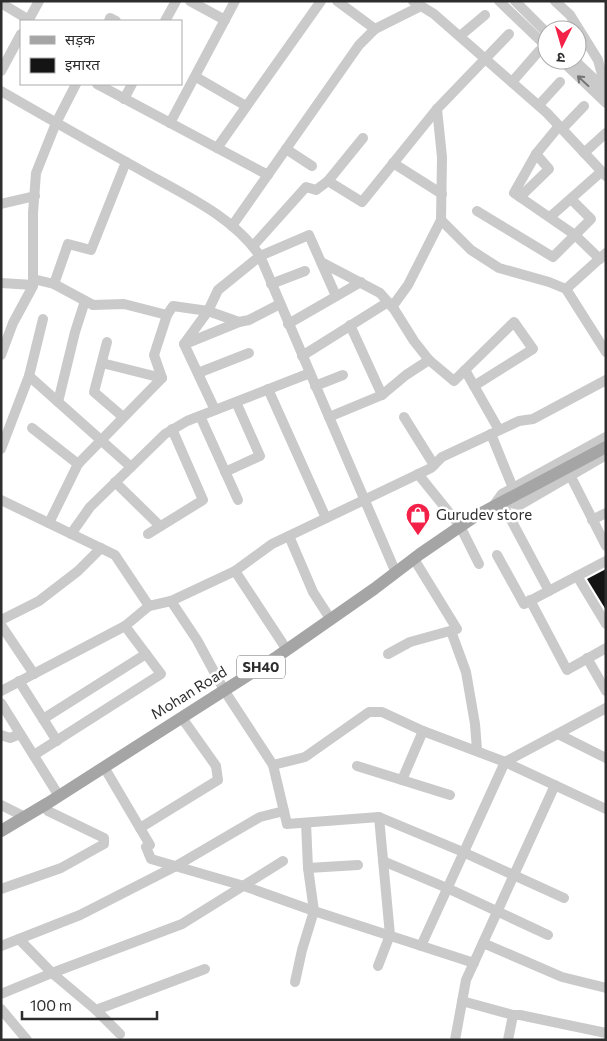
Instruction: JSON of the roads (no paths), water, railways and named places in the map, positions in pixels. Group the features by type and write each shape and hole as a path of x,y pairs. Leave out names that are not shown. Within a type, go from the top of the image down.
{"main road":[{"name":"SH40","path":"514,491 537,483 606,446"},
{"name":"Mohan Road","path":"1,831 287,650 460,526 514,491"}],"street":[{"path":"1,3 28,20 39,1"},
{"path":"166,20 176,1"},
{"path":"190,1 225,20"},
{"path":"170,123 235,1"},
{"path":"217,148 321,1"},
{"path":"337,1 375,29"},
{"path":"499,1 537,28"},
{"path":"515,1 537,37"},
{"path":"555,1 570,15 598,60 606,90"},
{"path":"232,226 359,45 375,29 417,4 434,14 539,105 604,174 550,217"},
{"path":"460,36 485,15"},
{"path":"328,181 362,202 437,109 509,34"},
{"path":"1,71 20,36"},
{"path":"512,82 537,55"},
{"path":"571,70 606,103"},
{"path":"585,70 606,90"},
{"path":"196,77 246,106"},
{"path":"539,105 560,82"},
{"path":"1,355 13,323 33,282 36,173 56,123 75,85"},
{"path":"99,85 268,175"},
{"path":"124,99 131,85"},
{"path":"1,92 200,204 232,226 253,246 260,256 396,573"},
{"path":"566,289 603,256 576,235 514,193 536,154 584,106"},
{"path":"302,356 350,325 390,304 408,285 441,220 442,157 437,109"},
{"path":"584,153 606,133"},
{"path":"253,246 306,186 316,190 328,181 363,138"},
{"path":"286,149 312,166"},
{"path":"520,197 549,169 536,154"},
{"path":"54,284 68,244 91,250 126,162"},
{"path":"393,163 442,194"},
{"path":"1,204 34,196"},
{"path":"477,211 553,257 591,219 571,199"},
{"path":"441,220 471,250 499,268 549,282 566,289 606,352"},
{"path":"184,344 208,311 218,290 260,256 309,235 336,296"},
{"path":"321,262 380,293 390,304 429,360 454,381 514,322 533,349 474,386"},
{"path":"271,284 305,271"},
{"path":"1,283 33,282 54,284 93,305 124,304 167,315"},
{"path":"288,324 361,282"},
{"path":"58,402 75,332 85,301"},
{"path":"184,344 249,320 280,304"},
{"path":"162,378 154,355 167,315 172,306 208,311 240,322"},
{"path":"1,449 4,436 30,376 43,319"},
{"path":"350,325 382,395"},
{"path":"107,342 94,392 123,417"},
{"path":"184,344 215,410"},
{"path":"198,373 249,353"},
{"path":"329,417 382,395 406,375 429,360"},
{"path":"102,363 162,378"},
{"path":"464,370 474,386 495,432 514,491 606,437"},
{"path":"71,534 90,507 164,434 200,416 310,373"},
{"path":"316,386 343,375"},
{"path":"30,376 131,467"},
{"path":"49,523 69,486 78,464 162,378"},
{"path":"1,690 125,626 149,606 171,601 235,571 272,544 418,474 434,465 442,457 518,421 533,419 606,380"},
{"path":"268,390 326,518"},
{"path":"225,472 260,456 236,402"},
{"path":"200,416 238,500"},
{"path":"404,418 434,465"},
{"path":"32,428 78,464"},
{"path":"148,534 203,500 172,429"},
{"path":"498,503 520,505 606,455"},
{"path":"418,474 460,526 479,564"},
{"path":"570,475 606,546"},
{"path":"115,482 160,526"},
{"path":"1,500 115,555 149,606"},
{"path":"498,503 548,591"},
{"path":"592,520 606,513"},
{"path":"289,536 313,592 331,620"},
{"path":"1,620 39,601 78,571 102,548"},
{"path":"497,555 524,604 606,561"},
{"path":"388,654 410,642 457,629 414,559"},
{"path":"235,571 287,650"},
{"path":"577,576 606,624"},
{"path":"530,600 567,670 606,648"},
{"path":"171,601 197,640 224,690 273,765 287,824 379,817 463,852 564,898"},
{"path":"1,625 34,674"},
{"path":"34,755 161,674 125,626"},
{"path":"452,631 466,672 475,724 477,750"},
{"path":"42,718 146,654"},
{"path":"587,658 606,690"},
{"path":"19,681 56,741"},
{"path":"1,703 59,796"},
{"path":"421,946 506,762 606,708"},
{"path":"273,765 305,757 369,712 382,712 423,732 506,762 606,809"},
{"path":"140,828 218,780 216,766 182,718"},
{"path":"402,780 423,732"},
{"path":"1,735 10,738 20,734"},
{"path":"558,734 606,758"},
{"path":"357,766 450,795"},
{"path":"104,767 150,845 146,847 152,859 244,886 474,963"},
{"path":"455,1040 466,980 555,785"},
{"path":"1,805 25,817"},
{"path":"1,889 53,872 104,844 104,838 48,811 44,805"},
{"path":"1,946 80,916 176,866 260,817 284,811"},
{"path":"378,966 390,935 379,817"},
{"path":"295,982 302,950 314,911 308,868 306,823"},
{"path":"1,994 182,924 283,861"},
{"path":"383,862 447,888 548,935"},
{"path":"308,868 358,865"},
{"path":"19,939 52,973 96,1010 120,1034"},
{"path":"483,943 554,974 606,988"},
{"path":"96,1010 205,969"},
{"path":"462,1001 513,1015 606,1033"},
{"path":"1,1009 27,1040"},
{"path":"508,1040 513,1015"}],"place":[{"name":"Gurudev store","path":"418,536"}]}
